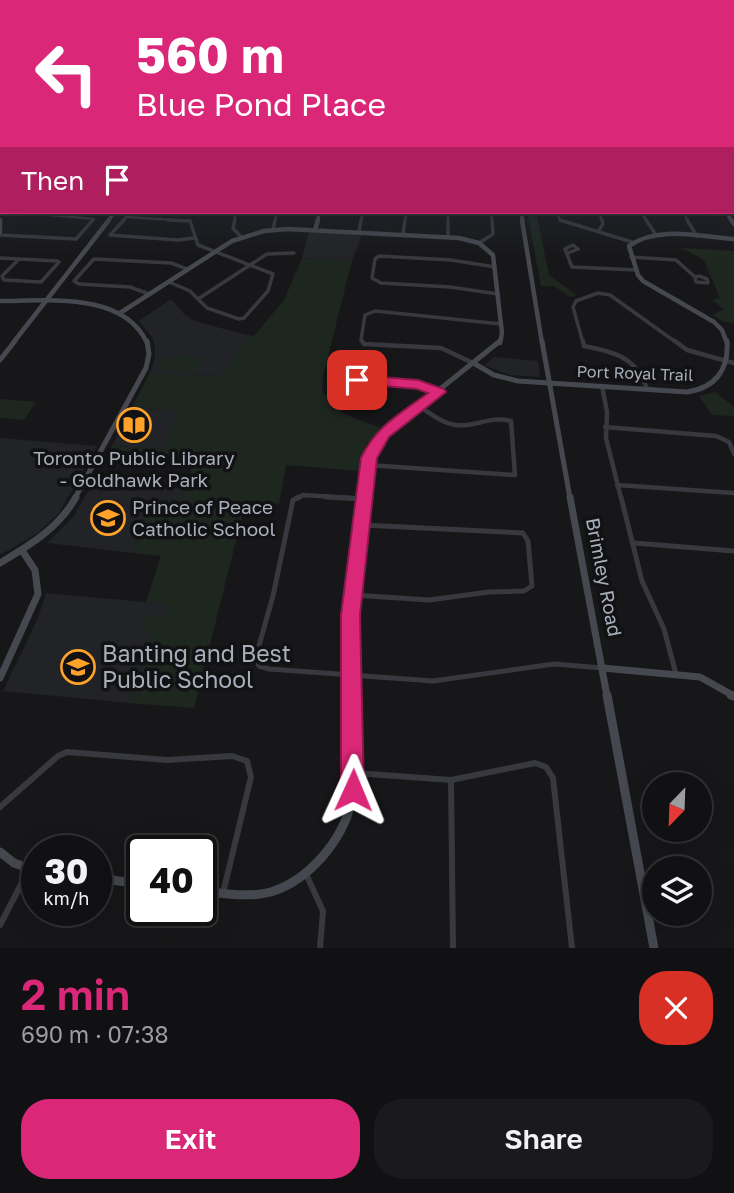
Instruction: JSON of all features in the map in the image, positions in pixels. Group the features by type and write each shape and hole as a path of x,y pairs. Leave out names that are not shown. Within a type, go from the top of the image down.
{"street":[{"path":"0,220 0,233 77,238 94,219 47,214"},
{"path":"0,360 114,214"},
{"path":"236,214 233,228 241,237"},
{"path":"273,229 277,214"},
{"path":"315,230 319,214"},
{"path":"359,232 363,214"},
{"path":"403,234 406,214"},
{"path":"448,214 448,236"},
{"path":"479,243 493,233 491,214"},
{"name":"Brimley Road","path":"522,214 549,383 654,948"},
{"path":"557,214 561,222 599,230 632,242 656,235 734,239"},
{"path":"599,230 603,224 600,214"},
{"path":"642,214 656,235"},
{"path":"684,214 697,237"},
{"path":"169,282 190,291 207,308 221,314 244,318 267,292 274,277 271,273 198,245 190,221 127,217 121,219 110,234 115,237 178,240 194,238"},
{"path":"120,313 215,251 241,237 273,229 448,236 479,243 493,255 496,267 502,324 500,343 376,442 368,465 351,615 354,773 351,802 341,830 325,854 306,873 270,892 247,895 217,892"},
{"path":"632,242 629,251 643,281 701,313 720,327 728,344 725,360"},
{"path":"198,299 274,252 294,253"},
{"path":"568,253 572,267 636,270"},
{"path":"496,267 380,256 375,259 372,278 381,283 450,287 498,294"},
{"path":"631,257 676,260 681,262 686,273 695,277"},
{"path":"0,258 19,259 59,262 41,282 4,279 2,276 19,259"},
{"path":"149,294 130,287 79,284 74,281 94,259 171,263 187,269"},
{"path":"647,389 641,372 614,352 583,344 573,307 576,301 598,293 610,295 688,350 734,363"},
{"path":"0,301 98,306 120,313 135,324 147,341 150,353 147,366 71,508 47,534 23,552 0,563"},
{"path":"475,365 441,348 364,344 361,340 365,315 375,311 502,324"},
{"name":"Port Royal Trail","path":"475,365 509,379 680,392 705,388 720,378 725,360"},
{"path":"378,381 358,392 348,388 349,383 355,380 378,381 422,385 439,392"},
{"path":"602,386 607,412 605,427 617,485 642,581 664,629 676,674"},
{"path":"368,465 510,477 515,475 511,421 500,418 453,425 419,407"},
{"path":"605,427 716,436 729,442 734,454"},
{"path":"617,485 734,493"},
{"path":"363,499 303,495 293,500 273,596 256,656 259,666 269,669 433,681 554,664 700,677 734,696"},
{"path":"353,595 429,600 489,592 524,591 532,586 528,541 523,533 361,525"},
{"path":"634,543 734,551"},
{"path":"0,678 38,594 35,570 23,552"},
{"path":"0,807 58,756 67,752 167,760 226,756 243,759 250,766 251,778 223,893"},
{"path":"354,773 451,780 535,762 551,772 572,948"},
{"path":"451,780 453,948"},
{"path":"0,852 7,859 21,865"},
{"path":"306,873 323,911 320,948"},
{"path":"0,925 21,890"}],"shaded area":[{"path":"527,214 536,214 549,275 577,295 570,297 554,286 541,286"},
{"path":"309,232 362,235 352,261 302,258"},
{"path":"681,248 734,251 734,323 724,322 712,315 724,309 712,300 720,298 704,260"},
{"path":"302,258 352,261 323,376 322,392 344,414 381,428 366,445 360,471 286,465 279,504 250,501 243,513 194,708 129,703 152,635 160,634 141,633 146,615 165,615 168,604 146,602 161,556 133,553 150,499 181,500 196,456 110,450 112,446 163,449 179,410 132,407 149,374 220,376 243,345 246,335 254,336 284,300"},
{"path":"171,299 184,314 195,321 246,335 243,345 220,376 149,374 155,360 155,347 152,337 139,321"},
{"path":"171,356 196,356 201,359 202,366 195,372 158,371 164,359"},
{"path":"494,357 538,361 540,377 509,375 484,365"},
{"path":"715,392 734,407 734,416 712,415 699,396"},
{"path":"0,399 36,402 24,420 0,418"},
{"path":"132,407 180,410 163,449 112,446"},
{"path":"0,438 97,446 59,513 38,533 0,555"},
{"name":"Prince of Peace Catholic School","path":"94,481 185,489 181,500 150,499 133,553 47,543 73,517"},
{"name":"Banting and Best Public School","path":"46,593 168,604 159,635 152,635 129,703 3,691 38,618"}],"place":[{"name":"Toronto Public Library - Goldhawk Park","path":"134,425"},
{"name":"Prince of Peace Catholic School","path":"108,518"},
{"name":"Banting and Best Public School","path":"78,667"}],"route":[{"path":"353,790 351,615 369,458 376,442 384,434 439,392 418,384 357,380"}]}
